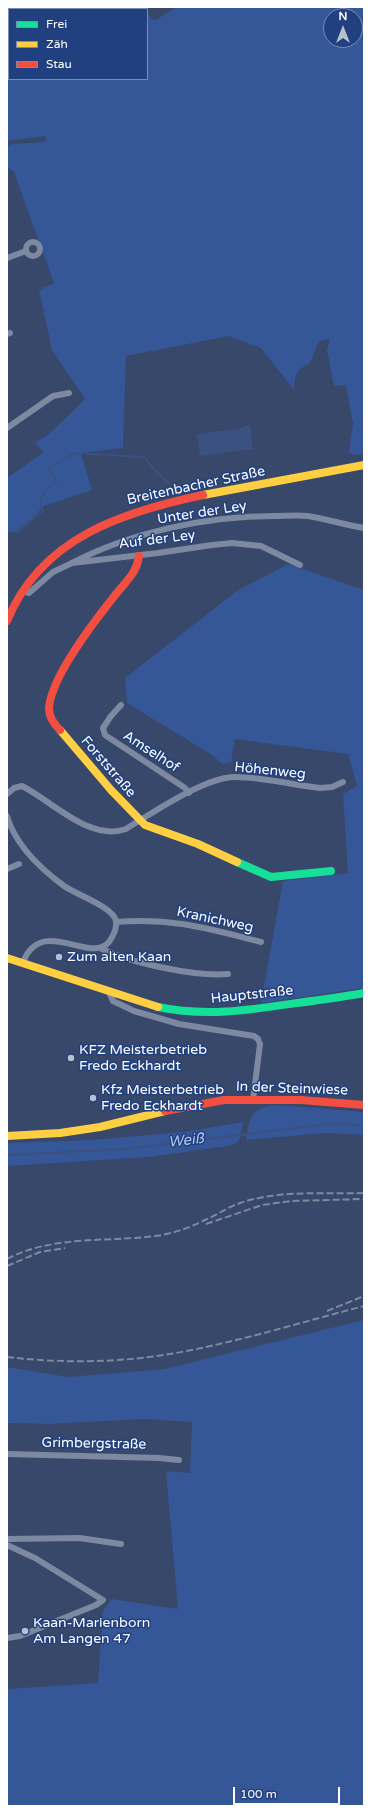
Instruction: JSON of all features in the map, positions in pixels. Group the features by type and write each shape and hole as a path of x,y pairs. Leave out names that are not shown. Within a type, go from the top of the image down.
{"street":[{"path":"7,258 26,251"},
{"path":"7,428 53,396 69,393"},
{"name":"Breitenbacher Straße","path":"7,621 22,591 52,556 93,528 114,518 188,498 364,465"},
{"name":"Unter der Ley","path":"72,563 106,547 131,539 177,527 224,518 307,516 364,528"},
{"name":"Auf der Ley","path":"22,591 29,593 53,572 72,563 139,556 212,545 251,544 271,550 300,565"},
{"name":"Forststraße","path":"139,556 134,576 114,594 62,672 54,687 49,709 50,716 59,730 111,790 145,825 192,842 271,877 331,871"},
{"name":"Amselhof","path":"121,705 110,716 103,728 105,735 185,788 189,793"},
{"name":"Höhenweg","path":"7,794 14,788 22,786 74,819 107,832 117,832 126,829 209,782 234,777 320,788 332,787 343,782"},
{"path":"7,816 19,840 45,870 77,894 107,909 113,914 116,922 114,933 108,945 100,948 88,948 58,941 37,943 30,949 23,962"},
{"path":"7,869 19,864"},
{"name":"Kranichweg","path":"116,922 140,920 186,923 261,942"},
{"path":"100,948 111,954 167,968 218,975 228,974"},
{"name":"Hauptstraße","path":"7,958 154,1006 185,1012 208,1013 258,1009 364,994"},
{"path":"109,992 113,1000 134,1011 179,1024 254,1036 258,1039 260,1044 253,1100"},
{"name":"In der Steinwiese","path":"7,1136 60,1133 100,1127 165,1111 224,1100 301,1100 364,1105"},
{"name":"Grimbergstraße","path":"7,1454 159,1458 179,1460"},
{"path":"7,1539 79,1538 121,1544"},
{"path":"7,1545 35,1558 103,1600 96,1605 20,1636 7,1638"}],"shaded area":[{"path":"7,7 126,7 8,8 8,80 148,80 148,14 154,21 177,7 364,7 364,454 354,455 349,452 353,423 346,385 334,386 327,350 330,339 319,341 310,363 302,368 297,374 294,390 261,348 229,336 126,356 123,448 81,453 92,490 44,506 18,533 7,531 7,478 44,452 35,443 49,434 85,399 52,350 39,290 54,283 14,172 7,166 7,147 12,144 45,142 46,136 7,141"},
{"path":"250,425 253,449 200,456 197,434 244,428 244,426"},
{"path":"288,564 364,590 364,988 261,1003 283,881 348,873 343,794 357,786 348,754 235,739 231,762 223,764 212,755 127,703 125,678 237,591"},
{"path":"277,1105 364,1112 364,1135 325,1133 246,1140 249,1124 253,1114 262,1108"},
{"path":"243,1122 239,1142 228,1146 149,1157 7,1166 7,1143 90,1140 184,1132"},
{"path":"364,1320 364,1806 7,1806 7,1689 98,1683 103,1611 112,1599 178,1609 166,1471 190,1473 192,1422 144,1419 49,1424 7,1423 7,1367 68,1377 165,1369"}],"waterway":[{"path":"7,531 15,532 43,511 40,500 46,490 57,481 48,468 74,453 144,457 168,483"},
{"name":"Weiß","path":"7,1155 126,1149 336,1123 364,1126"}],"railway":[{"path":"7,1259 25,1251 63,1243 168,1234 194,1225 240,1203 270,1196 286,1194 364,1193"},
{"path":"206,1224 262,1205 291,1201 364,1199"},
{"path":"7,1266 40,1252 65,1248"},
{"path":"327,1311 364,1296"},
{"path":"7,1357 66,1361 105,1361 144,1358 215,1345 364,1306"}],"traffic: fast":[{"path":"237,862 271,877 331,871"},
{"path":"158,1007 193,1012 228,1011 262,1008 364,993"}],"traffic: slow":[{"path":"203,495 364,465"},
{"path":"60,730 111,790 145,825 198,844 237,862"},
{"path":"7,958 158,1007"},
{"path":"7,1136 60,1133 100,1127 165,1111"}],"traffic: jam":[{"path":"7,621 22,592 41,569 63,549 87,533 114,520 143,510 203,495"},
{"path":"60,730 54,723 49,712 51,696 57,681 86,633 133,572 139,556"},
{"path":"165,1111 224,1100 301,1100 364,1105"}],"place":[{"name":"Zum alten Kaan","path":"59,957"},
{"name":"KFZ Meisterbetrieb Fredo Eckhardt","path":"71,1058"},
{"name":"Kfz Meisterbetrieb Fredo Eckhardt","path":"93,1098"},
{"name":"Kaan-Marienborn Am Langen 47","path":"25,1631"}]}
